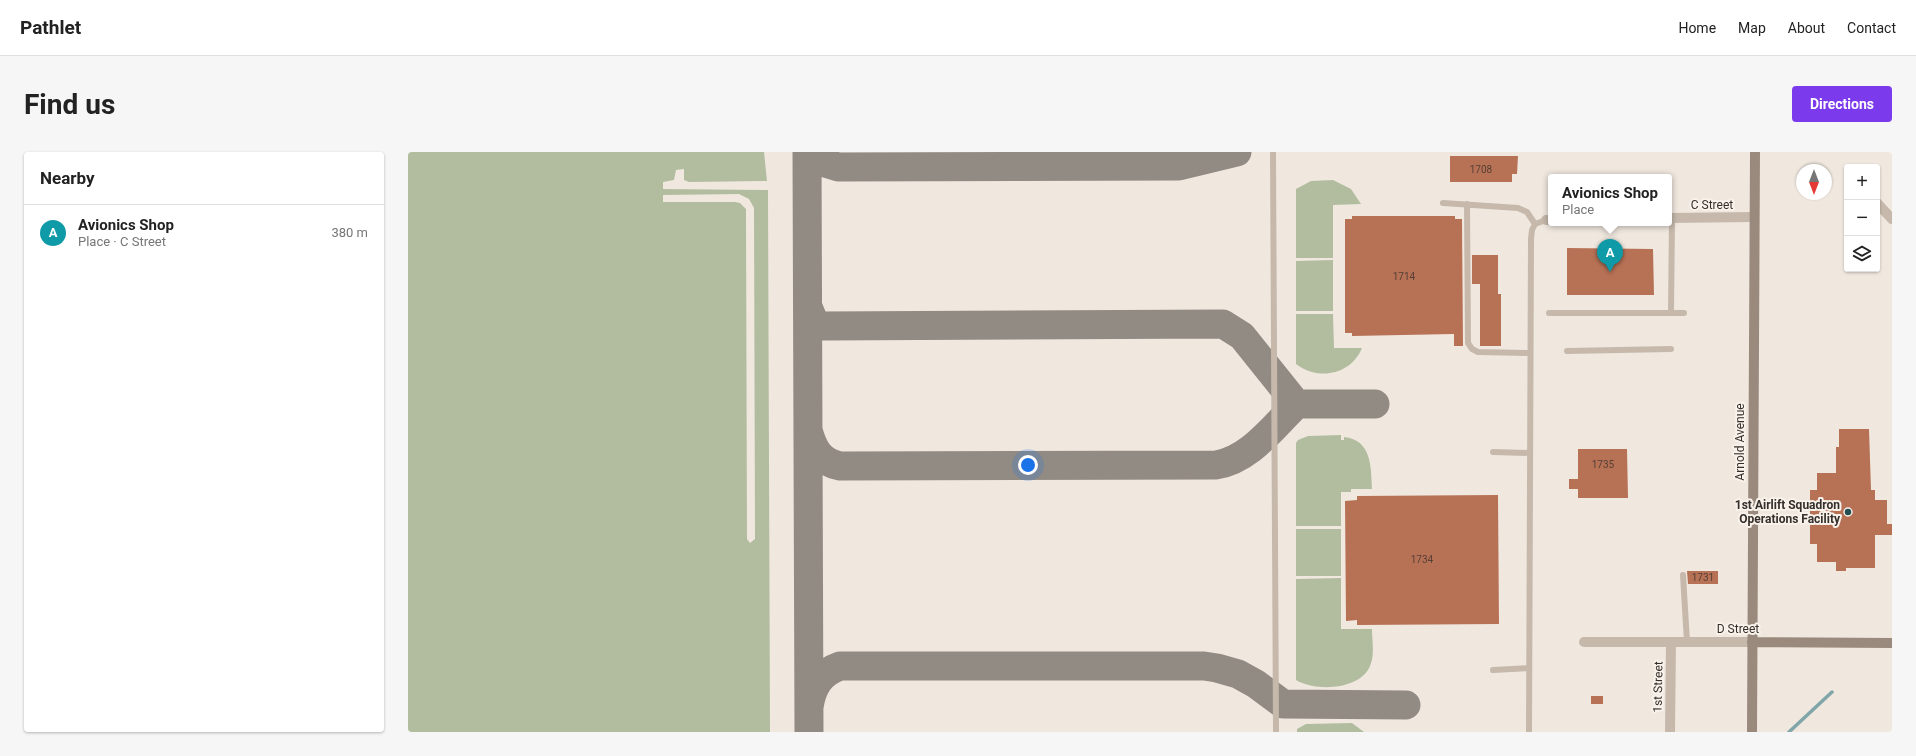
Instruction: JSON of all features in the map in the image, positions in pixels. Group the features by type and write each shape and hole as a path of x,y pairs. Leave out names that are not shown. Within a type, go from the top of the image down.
{"street":[{"name":"Arnold Avenue","path":"1752,732 1755,152"},
{"path":"1880,206 1892,219"},
{"name":"C Street","path":"1672,218 1754,217"},
{"name":"D Street","path":"1584,642 1892,643"},
{"name":"1st Street","path":"1670,732 1671,642"}],"lane":[{"path":"1273,152 1276,732"},
{"path":"1443,203 1518,208 1527,212 1535,224"},
{"path":"1467,204 1468,343 1472,349 1478,352 1530,353"},
{"path":"1529,732 1531,238 1532,230 1535,224 1548,220"},
{"path":"1670,226 1671,313"},
{"path":"1549,313 1684,313"},
{"path":"1567,351 1671,349"},
{"path":"1493,452 1530,453"},
{"path":"1683,575 1687,642"},
{"path":"1494,670 1529,668"}],"green space":[{"path":"408,152 764,152 767,181 689,182 684,180 684,169 676,170 674,180 663,182 663,189 768,190 770,732 408,732","holes":["739,194 749,199 754,208 755,539 750,543 747,539 746,209 740,203 735,202 663,202 663,195"]},
{"path":"1333,180 1351,189 1361,204 1333,205 1333,258 1296,258 1296,189 1311,181"},
{"path":"1333,260 1333,311 1296,311 1296,261"},
{"path":"1296,314 1333,314 1334,348 1362,348 1357,357 1342,369 1324,374 1305,369 1296,364"},
{"path":"1341,435 1341,440 1344,440 1344,437 1353,439 1360,443 1365,449 1370,464 1372,489 1351,489 1351,492 1341,492 1341,526 1296,526 1296,443 1298,440 1308,436"},
{"path":"1296,529 1341,529 1341,576 1296,576"},
{"path":"1341,578 1341,629 1372,629 1372,662 1365,674 1357,680 1347,684 1326,687 1305,684 1296,680 1296,579"},
{"path":"1352,723 1364,732 1297,732 1297,729 1306,724"}],"building":[{"path":"1450,156 1518,156 1517,174 1512,174 1512,182 1450,182"},
{"path":"1352,216 1455,216 1455,219 1462,219 1463,346 1454,346 1454,334 1352,336 1352,333 1345,333 1345,219 1352,219"},
{"path":"1567,248 1653,249 1654,295 1567,295"},
{"path":"1472,255 1498,255 1498,294 1501,294 1501,346 1480,346 1480,284 1472,284"},
{"name":"1st Airlift Squadron Operations Facility","path":"1839,429 1869,429 1871,490 1875,490 1875,500 1887,500 1887,524 1892,524 1892,535 1875,535 1875,568 1846,568 1846,571 1836,571 1836,562 1817,562 1817,544 1810,544 1810,490 1817,490 1817,473 1836,473 1836,447 1839,447"},
{"path":"1578,449 1627,449 1628,498 1578,498 1578,489 1569,489 1569,479 1578,479"},
{"path":"1498,495 1499,624 1357,625 1357,620 1346,621 1345,501 1357,500 1357,496"},
{"path":"1687,571 1718,571 1718,584 1688,584"},
{"path":"1591,696 1603,696 1603,704 1591,704"}],"waterway":[{"path":"1789,732 1832,692"}],"taxiway":[{"path":"807,152 809,732"},
{"path":"815,152 825,163 838,167 1179,166 1237,152"},
{"path":"808,307 814,322 823,326 1223,324 1242,336 1295,402 1300,404 1375,404"},
{"path":"808,430 812,443 818,454 827,461 840,466 1216,465 1228,462 1249,450 1269,433 1295,406 1300,404"},
{"path":"809,707 812,693 818,682 827,673 840,666 1204,666 1238,674 1256,684 1283,704 1406,705"}],"place":[{"name":"Avionics Shop","path":"1610,272"},
{"name":"1st Airlift Squadron Operations Facility","path":"1848,512"}]}
